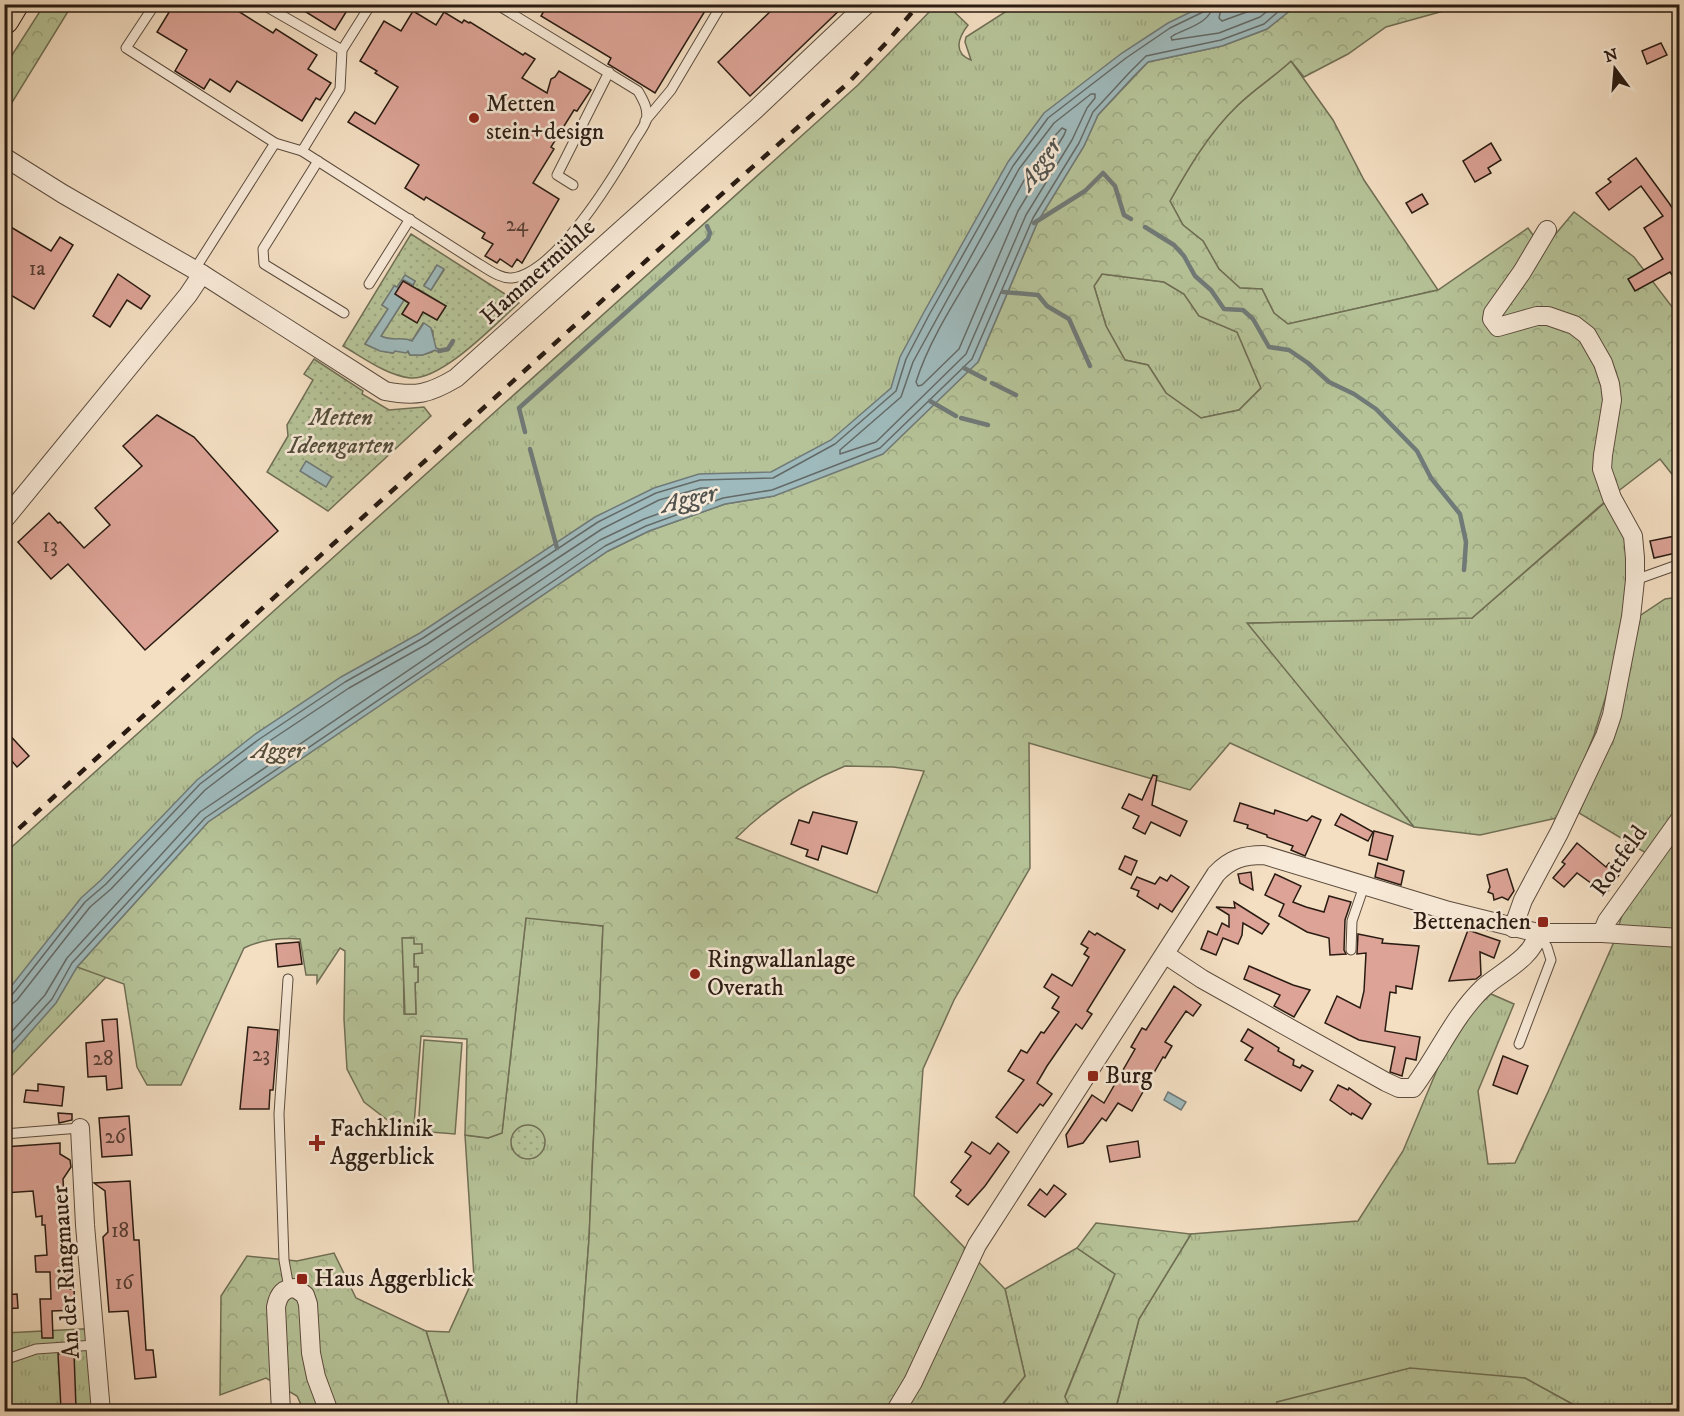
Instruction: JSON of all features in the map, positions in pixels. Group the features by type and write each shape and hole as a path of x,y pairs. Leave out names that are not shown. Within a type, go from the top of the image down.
{"main road":[{"path":"4,19 12,4"}],"street":[{"path":"4,11 12,4"},
{"name":"Hammermühle","path":"9,162 199,271 385,391 407,395 435,390 456,378 756,109 867,4"},
{"path":"1513,928 1523,900 1559,833 1605,736 1612,715 1631,617 1635,580 1633,536 1612,498 1602,469 1612,400 1610,384 1603,363 1587,335 1574,325 1557,318 1537,316 1498,327 1492,319 1493,313 1522,272 1547,230"},
{"path":"4,520 188,295 199,271"},
{"name":"Rottfeld","path":"1602,933 1607,921 1680,819"},
{"path":"895,1412 913,1382 977,1245 1064,1107 1166,955 1216,874 1225,865 1247,855 1264,855 1364,886 1538,933 1602,933 1680,938"},
{"path":"1166,955 1202,979 1386,1082 1406,1089 1413,1088 1423,1075 1456,1020 1482,989 1530,950 1536,942 1538,933"},
{"name":"An der Ringmauer","path":"80,1128 101,1412"},
{"path":"281,1412 276,1307 279,1296 289,1288 300,1290 305,1295 308,1304 311,1353 316,1377 329,1412"}],"lane":[{"path":"155,4 126,48 275,143 302,151 500,276 509,278 524,276 539,266 556,252 584,217 618,170 645,121 671,90 722,4"},
{"path":"262,4 342,50"},
{"path":"302,151 340,89 342,50 371,4"},
{"path":"496,4 638,91 646,106 645,121"},
{"path":"573,185 557,175 609,72"},
{"path":"199,271 275,143"},
{"path":"318,161 263,249 264,264 344,313"},
{"path":"369,284 410,219"},
{"path":"1635,580 1680,564"},
{"path":"1351,950 1352,921 1364,886"},
{"path":"1519,1044 1551,960 1547,947 1538,933"},
{"path":"288,979 279,1114 284,1260 289,1288"},
{"path":"4,1134 80,1128"},
{"path":"4,1360 36,1349 95,1345"}],"green space":[{"path":"44,5 72,5 8,109 5,103 5,66"},
{"name":"Agger","path":"936,5 947,5 968,25 959,45 965,57 971,60 965,42 966,37 1016,5 1293,5 1083,157 1084,144 974,348 129,953 5,1083 5,853 858,85"},
{"path":"1297,5 1465,5 1386,27 1348,54 1304,77 1291,61 1227,116 1200,151 1170,201 1183,225 1203,241 1219,269 1240,288 1262,289 1274,313 1288,324 1438,290 1528,228 1543,249 1574,212 1634,257 1679,316 1679,483 1660,459 1608,499 1472,618 1247,623 1414,827 1230,743 1190,790 1029,743 1030,868 954,1000 923,1069 914,1196 1005,1289 1025,1376 997,1411 576,1411 589,1239 603,926 526,918 502,1133 488,1138 465,1135 467,1039 421,1036 414,1125 394,1125 364,1102 347,1069 344,1019 345,951 340,948 317,983 317,975 306,975 300,939 271,940 244,948 181,1085 147,1085 137,1067 124,984 77,967 208,822 439,664 608,551 649,531 725,504 774,496 978,362 1038,221 1084,146 1098,115 1148,62 1222,46 1267,29","holes":["1102,274 1164,282 1184,294 1199,316 1237,332 1261,388 1239,410 1201,418 1166,393 1148,365 1125,360 1106,326 1094,286","845,766 893,767 924,771 877,893 736,838 773,806","403,938 413,938 414,944 422,953 414,953 414,967 418,967 418,982 415,982 416,1014 404,1014"]},
{"path":"1291,61 1333,120 1364,180 1438,290 1288,324 1274,313 1262,289 1240,288 1219,269 1203,241 1183,225 1170,201 1200,151 1217,127 1237,106"},
{"name":"Metten Ideengarten","path":"411,234 519,303 468,350 437,370 423,376 410,378 392,373 343,346","holes":["437,266 444,270 431,290 424,285","405,276 415,281 412,288 416,291 418,289 446,306 437,320 423,312 416,322 402,314 409,303 404,300 381,336 390,340 412,341 423,323 433,331 433,342 436,348 422,355 410,355 407,351 385,352 365,344 388,309 382,305"]},
{"path":"1102,274 1164,282 1184,294 1199,316 1237,332 1261,388 1239,410 1201,418 1166,393 1148,365 1125,360 1106,326 1094,286"},
{"name":"Metten Ideengarten","path":"314,359 363,391 362,394 389,410 424,407 431,416 328,511 267,472 288,436 287,425 313,380 304,374"},
{"path":"1609,499 1626,539 1629,578 1610,683 1594,735 1561,817 1480,835 1414,827 1246,623 1472,618"},
{"path":"1679,597 1679,807 1646,853 1579,813 1614,732 1638,617 1665,599"},
{"path":"1679,831 1679,1402 1642,1411 1585,1411 1524,1378 1277,1402 1274,1411 1115,1412 1139,1319 1191,1234 1358,1221 1403,1151 1439,1065 1461,1027 1474,1009 1491,994 1514,1004 1478,1091 1488,1164 1515,1163 1613,944 1623,912"},
{"path":"526,917 603,926 589,1239 576,1411 451,1411 426,1331 449,1332 474,1277 465,1135 488,1138 502,1133"},
{"path":"402,938 414,938 414,944 422,944 422,953 414,954 414,967 418,967 418,982 415,983 416,1014 405,1014"},
{"path":"424,1040 462,1043 455,1134 418,1131"},
{"path":"528,1125 540,1130 545,1142 540,1154 528,1159 516,1154 511,1142 516,1130"},
{"path":"1096,1223 1191,1234 1139,1319 1115,1411 1072,1411 1065,1397 1115,1274 1077,1248"},
{"path":"1077,1248 1115,1274 1065,1396 1072,1411 997,1412 1025,1376 1005,1289"},
{"path":"334,1253 356,1298 426,1331 451,1411 304,1411 297,1396 266,1378 220,1395 221,1296 247,1256 297,1261"},
{"path":"100,1328 106,1406 5,1412 5,1333"},
{"path":"1410,1368 1525,1378 1585,1411 1274,1411 1277,1402"},
{"path":"1679,1402 1679,1411 1642,1411"}],"water":[{"name":"Agger","path":"1205,5 1297,5 1267,29 1222,46 1148,62 1133,77 1098,115 1084,146 1038,221 978,362 883,454 774,496 725,504 649,531 608,551 208,822 77,967 56,1003 5,1061 5,994 81,898 197,780 254,735 341,677 420,633 595,517 654,488 699,474 771,472 831,440 891,388 900,357 924,312 1008,162 1044,113 1122,53 1168,23"},
{"path":"437,265 444,269 431,290 424,286"},
{"path":"405,275 415,281 413,285 404,280 395,294 404,300 381,336 412,341 424,323 431,328 439,352 435,350 423,355 410,355 408,351 393,353 380,351 365,344 388,309 382,305 394,286 397,287"},
{"path":"306,461 332,477 326,487 300,471"},
{"path":"1168,1092 1186,1102 1181,1110 1164,1100"}],"building":[{"path":"174,4 227,4 273,33 276,29 317,55 308,69 331,83 320,100 316,98 302,121 237,81 230,92 210,79 204,89 175,71 187,50 157,32"},
{"path":"293,4 351,4 335,30"},
{"path":"548,4 695,4 705,11 655,93 608,64 611,58 541,16"},
{"path":"778,4 846,4 750,96 718,62"},
{"name":"Metten stein+design","path":"413,11 436,25 444,12 462,23 464,20 470,22 523,55 525,53 535,59 522,78 547,93 551,79 559,71 591,90 577,111 574,110 551,147 554,149 533,183 559,199 522,263 517,259 512,267 500,259 497,263 485,256 493,244 482,238 485,233 426,197 424,200 405,188 419,165 348,122 355,112 375,124 398,87 360,61 384,21 401,31"},
{"path":"1661,43 1667,55 1647,64 1642,51"},
{"path":"1491,143 1501,160 1488,168 1491,173 1475,182 1463,161"},
{"path":"1636,158 1680,220 1680,287 1670,272 1635,291 1628,279 1663,259 1644,228 1663,216 1641,186 1609,210 1596,193 1611,182 1608,179"},
{"path":"1422,194 1428,204 1412,213 1406,203"},
{"path":"4,223 51,251 60,237 73,245 34,309 4,291"},
{"path":"118,274 150,296 141,309 127,300 110,327 93,316"},
{"path":"403,281 446,306 437,320 423,312 417,323 402,314 409,303 395,294"},
{"path":"157,415 194,437 278,531 145,650 68,564 51,579 18,542 49,513 84,548 110,525 95,508 142,466 123,446"},
{"path":"1680,535 1680,552 1654,558 1650,541"},
{"path":"4,729 29,756 17,767 4,752"},
{"path":"1153,775 1157,776 1152,805 1187,821 1180,836 1151,822 1145,834 1133,828 1139,816 1122,808 1129,794 1142,800"},
{"path":"1240,803 1274,814 1275,810 1307,821 1312,816 1321,820 1305,856 1291,850 1293,846 1267,837 1267,835 1247,828 1248,825 1234,821"},
{"path":"813,812 857,822 847,854 822,846 818,860 806,856 808,850 791,844 799,820 809,823"},
{"path":"1341,814 1373,832 1368,841 1335,825"},
{"path":"1374,831 1393,836 1387,860 1369,855"},
{"path":"1577,843 1606,867 1609,863 1621,872 1606,894 1577,873 1564,887 1553,878 1565,864 1562,862"},
{"path":"1125,856 1137,861 1131,875 1119,869"},
{"path":"1378,863 1404,871 1401,885 1375,877"},
{"path":"1507,869 1514,891 1508,900 1502,897 1494,900 1493,894 1488,892 1490,887 1487,875"},
{"path":"1251,872 1253,890 1240,883 1238,874"},
{"path":"1275,874 1301,886 1293,902 1306,907 1324,912 1329,896 1351,902 1345,920 1344,950 1346,954 1330,955 1329,938 1307,932 1279,916 1284,904 1265,895"},
{"path":"1171,875 1189,887 1172,912 1160,904 1158,909 1137,896 1139,891 1131,888 1137,877 1155,884 1160,877 1167,881"},
{"path":"1234,902 1269,924 1262,934 1243,923 1242,935 1238,944 1223,938 1216,955 1201,949 1208,931 1217,935 1222,923 1229,927 1229,915 1216,907 1235,908"},
{"path":"1468,930 1500,941 1494,958 1480,952 1481,975 1476,979 1449,981"},
{"path":"1089,931 1095,935 1097,933 1125,950 1087,1011 1092,1014 1082,1029 1076,1024 1037,1083 1052,1094 1043,1106 1040,1104 1017,1133 996,1117 1024,1080 1008,1071 1021,1050 1027,1053 1041,1032 1044,1033 1059,1012 1052,1008 1059,997 1044,987 1052,974 1072,986 1089,957 1084,954 1088,948 1081,944"},
{"path":"1358,934 1383,939 1382,943 1419,946 1412,989 1396,986 1396,993 1390,992 1385,1031 1420,1037 1416,1060 1406,1058 1402,1076 1390,1072 1395,1047 1359,1040 1325,1023 1337,996 1360,1008 1364,991 1366,953 1357,954"},
{"path":"299,942 302,964 278,967 276,944"},
{"path":"1249,966 1310,990 1294,1017 1274,1006 1280,995 1244,979"},
{"path":"1174,986 1201,1005 1193,1016 1186,1011 1165,1042 1172,1046 1165,1058 1163,1057 1132,1111 1118,1103 1106,1121 1102,1118 1083,1143 1068,1147 1066,1135 1092,1095 1104,1103 1135,1049 1131,1047 1142,1028 1146,1030"},
{"path":"117,1019 122,1088 107,1090 106,1076 88,1077 86,1043 104,1041 102,1020"},
{"path":"248,1027 278,1030 273,1090 270,1090 269,1109 240,1109"},
{"path":"1248,1029 1294,1060 1293,1065 1300,1068 1302,1065 1313,1071 1301,1091 1245,1060 1253,1048 1241,1041"},
{"path":"1503,1056 1528,1066 1517,1094 1493,1085"},
{"path":"38,1084 64,1087 62,1106 24,1102 26,1090 38,1091"},
{"path":"1338,1085 1348,1090 1349,1088 1371,1104 1362,1119 1352,1113 1351,1115 1330,1100"},
{"path":"58,1113 72,1114 72,1120 59,1123"},
{"path":"129,1116 132,1155 102,1157 99,1118"},
{"path":"1138,1141 1140,1157 1110,1162 1107,1146"},
{"path":"972,1142 990,1154 998,1143 1009,1152 985,1186 968,1205 956,1196 961,1190 951,1182 971,1156 965,1152"},
{"path":"60,1143 60,1154 70,1160 71,1167 63,1179 70,1289 74,1289 75,1310 52,1311 53,1338 42,1338 40,1299 51,1299 50,1272 36,1272 35,1256 47,1255 45,1225 42,1225 42,1216 36,1217 33,1191 4,1193 4,1147"},
{"path":"130,1181 134,1240 139,1240 146,1350 153,1350 156,1377 135,1379 128,1311 109,1312 103,1237 108,1232 105,1191 94,1183"},
{"path":"1054,1185 1066,1194 1045,1217 1028,1205 1040,1189 1047,1195"},
{"path":"17,1294 18,1308 4,1309 4,1295"},
{"path":"74,1353 76,1408 61,1409 58,1354"}],"waterway":[{"path":"1034,223 1085,191 1103,173 1115,186 1124,215 1131,219"},
{"path":"525,432 519,408 708,239 710,233 707,226"},
{"path":"1145,227 1174,245 1184,256 1195,276 1211,290 1224,309 1243,310 1253,319 1269,347 1289,350 1329,382 1354,394 1376,409 1417,451 1431,478 1460,514 1466,542 1464,570"},
{"path":"1003,292 1038,295 1047,306 1069,319 1090,366"},
{"path":"439,351 448,349 453,341"},
{"path":"964,368 985,379"},
{"path":"992,383 1016,395"},
{"path":"930,401 956,416"},
{"path":"961,418 988,425"},
{"path":"530,449 557,548"}],"railway":[{"path":"4,842 648,259 847,84 919,4"}],"place":[{"name":"Metten stein+design","path":"474,118"},
{"name":"Bettenachen","path":"1543,922"},
{"name":"Ringwallanlage Overath","path":"695,974"},
{"name":"Burg","path":"1093,1076"},
{"name":"Fachklinik Aggerblick","path":"317,1143"},
{"name":"Haus Aggerblick","path":"302,1279"}]}
